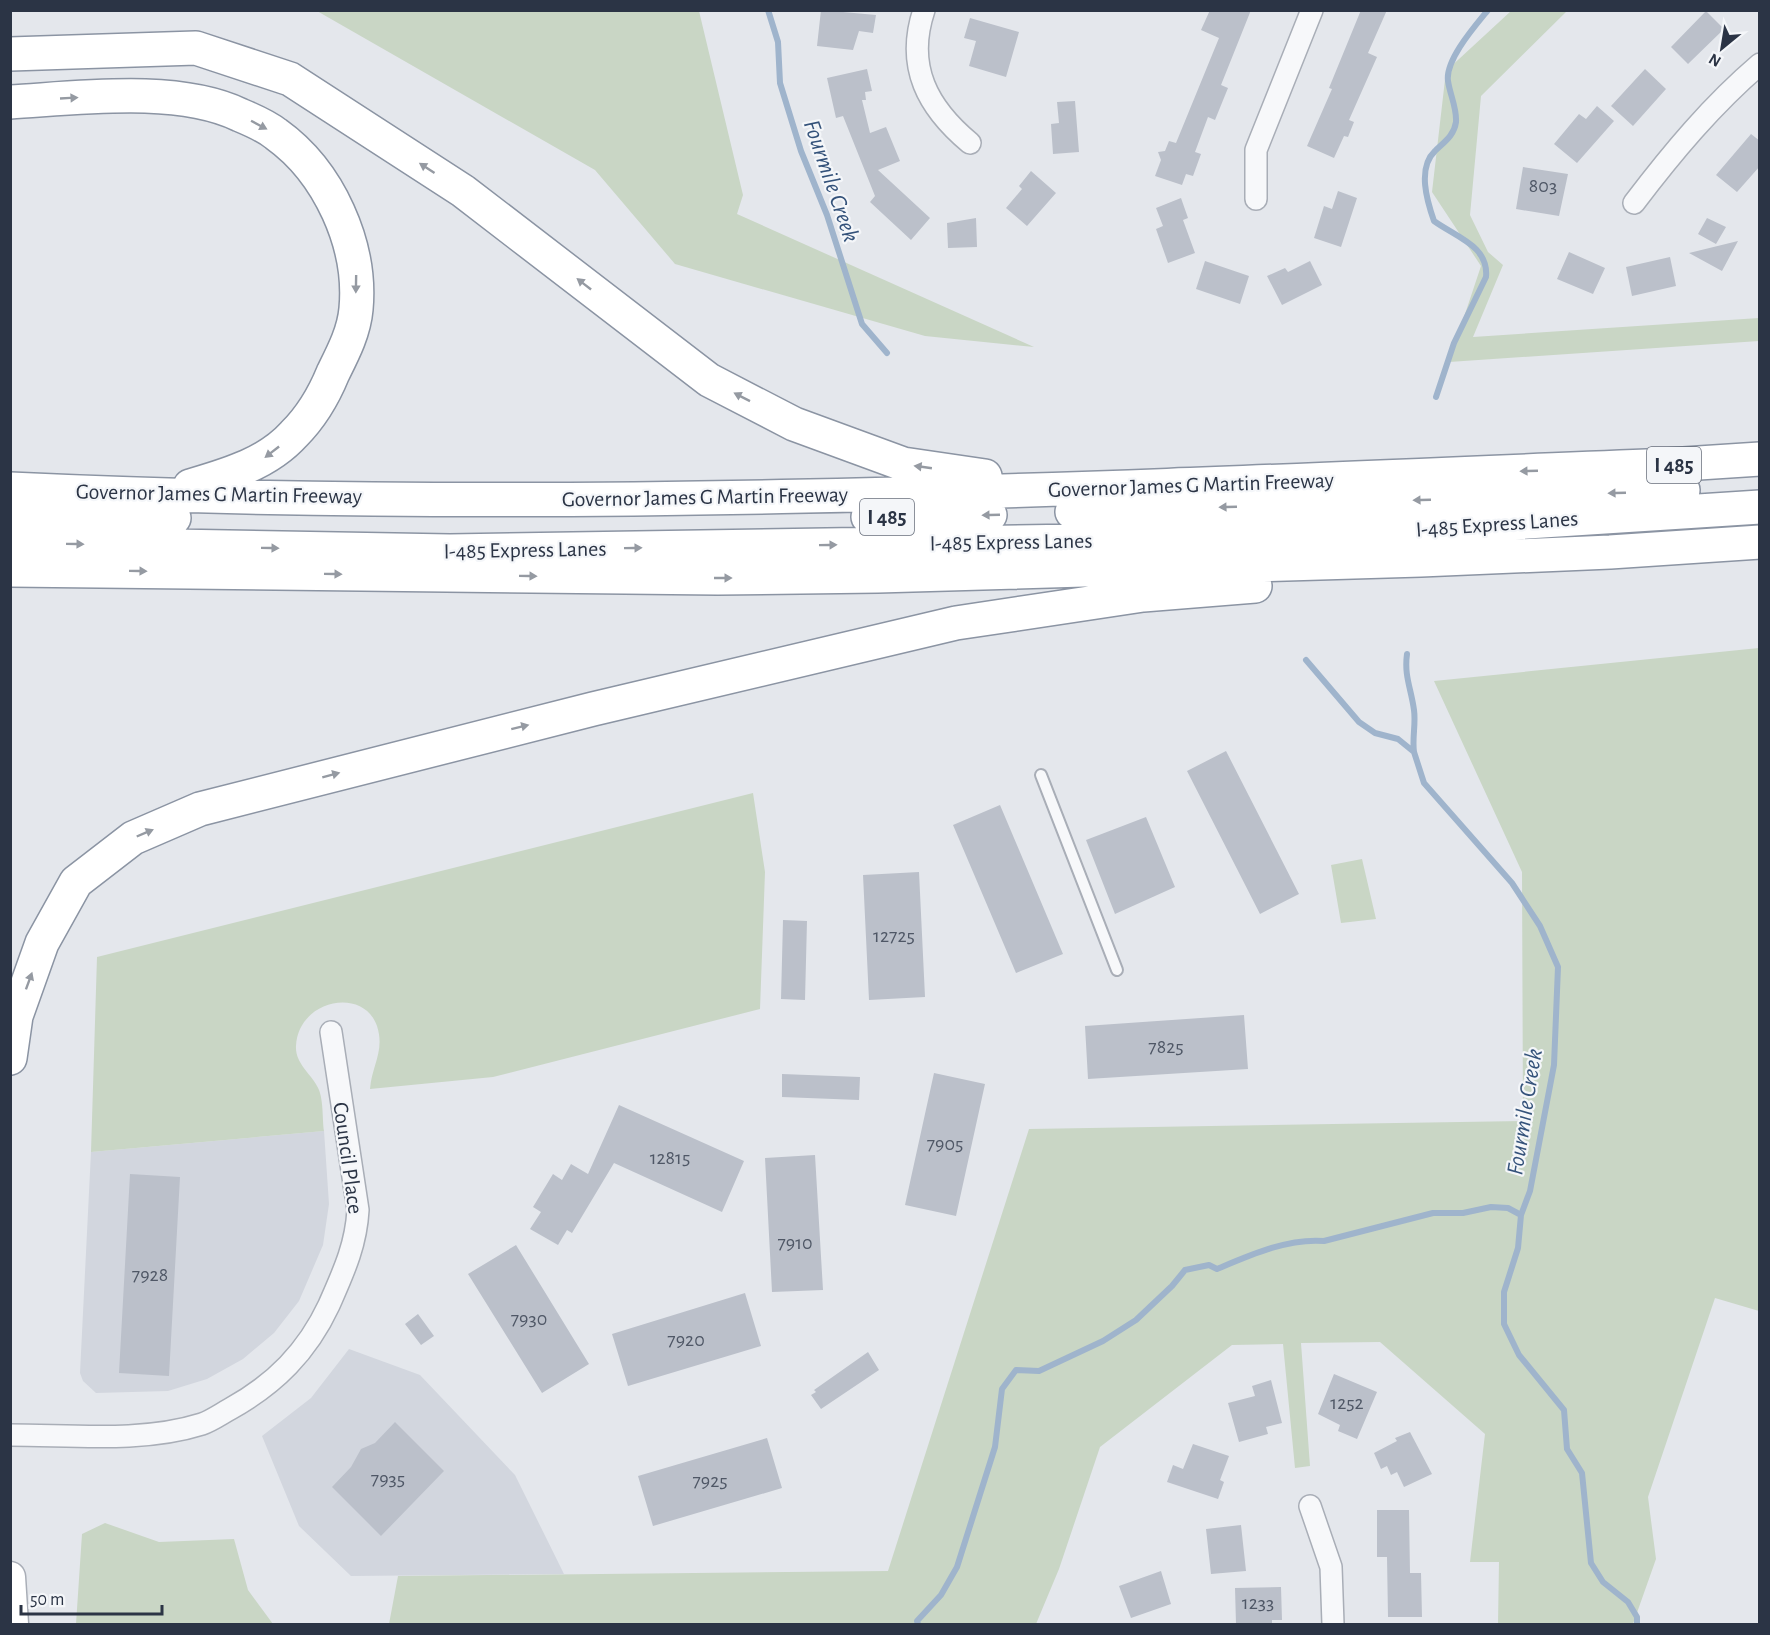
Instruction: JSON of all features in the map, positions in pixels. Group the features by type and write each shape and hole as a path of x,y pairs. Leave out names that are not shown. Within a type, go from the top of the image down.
{"highway":[{"path":"10,47 48,50"},
{"path":"10,54 48,50 196,48 290,79 463,191 709,380 794,424 903,464 991,476 1127,488"},
{"path":"10,102 133,97 196,100 238,113 277,134 314,171 343,219 356,272 356,310 348,341 315,407 294,435 263,459 231,474 189,486 98,493"},
{"name":"Governor James G Martin Freeway","path":"13,536 98,493 692,500 1127,488 1658,466 1760,459"},
{"name":"I-485 Express Lanes","path":"13,536 926,516 1377,502 1760,485"},
{"name":"I-485 Express Lanes","path":"13,536 450,551 1143,540 1421,529 1760,507"},
{"path":"13,536 718,578 1116,570 1421,560 1610,552 1760,542"},
{"path":"10,1058 16,1016 42,943 76,882 133,838 200,809 593,708 957,623 1143,595 1368,578 1421,560"}],"main road":[{"path":"10,1577 13,1624"}],"street":[{"path":"924,10 918,34 922,81 932,104 951,127 970,143"},
{"path":"1256,199 1254,170 1256,150 1312,10"},
{"path":"1634,203 1661,167 1729,90 1756,74"},
{"name":"Council Place","path":"10,1435 147,1434 204,1423 269,1385 305,1347 319,1326 348,1265 357,1235 358,1210 331,1032"},
{"path":"1310,1506 1331,1567 1333,1624"}],"lane":[{"path":"1041,775 1117,970"}],"shaded area":[{"path":"324,1131 329,1204 323,1245 299,1301 274,1333 243,1359 207,1379 168,1391 96,1393 83,1381 80,1373 91,1152"},
{"path":"349,1349 420,1375 515,1475 564,1574 351,1576 299,1526 262,1436 311,1398"}],"green space":[{"path":"317,11 699,11 743,195 737,214 1034,347 925,336 675,264 595,170"},
{"path":"1511,11 1567,11 1481,96 1470,215 1488,252 1503,265 1473,337 1759,318 1759,341 1449,362 1481,266 1432,192 1446,71"},
{"path":"1759,648 1759,1311 1715,1298 1648,1497 1656,1559 1633,1624 1498,1624 1499,1562 1470,1562 1485,1434 1380,1342 1301,1343 1310,1466 1295,1468 1283,1344 1232,1345 1100,1447 1059,1569 1036,1624 389,1624 398,1576 888,1571 1029,1129 1523,1121 1522,872 1434,681"},
{"path":"753,793 765,872 760,1009 493,1077 370,1089 380,1043 377,1026 370,1013 359,1006 346,1003 332,1004 319,1009 308,1018 299,1030 296,1046 300,1063 319,1091 324,1131 91,1152 97,957"},
{"path":"1362,859 1376,919 1341,923 1331,865"},
{"path":"105,1523 159,1542 234,1539 248,1590 273,1624 76,1624 82,1534"}],"building":[{"path":"821,10 876,15 873,33 859,31 853,50 817,46"},
{"path":"1210,10 1251,10 1221,85 1228,88 1215,120 1208,117 1195,152 1201,154 1193,176 1186,174 1182,185 1155,176 1161,160 1158,152 1165,151 1169,141 1176,143 1219,38 1201,30"},
{"path":"1361,10 1387,10 1368,53 1377,57 1349,120 1354,122 1348,137 1344,136 1334,158 1307,146 1332,89 1329,88"},
{"path":"1706,11 1724,29 1688,64 1671,47"},
{"path":"970,18 1019,32 1006,77 969,66 976,41 964,38"},
{"path":"867,69 872,91 865,92 866,100 862,100 870,133 886,127 900,161 878,170 930,218 911,240 870,202 875,196 843,116 836,118 827,78"},
{"path":"1645,69 1666,89 1633,126 1611,106"},
{"path":"1075,101 1079,152 1053,154 1051,124 1059,123 1057,102"},
{"path":"1597,106 1614,121 1577,163 1554,144 1579,114 1586,119"},
{"path":"1751,134 1760,141 1760,166 1737,192 1716,175"},
{"path":"1523,167 1568,174 1559,216 1516,209"},
{"path":"1031,171 1056,193 1027,226 1006,208 1022,189 1019,186"},
{"path":"1338,191 1357,198 1341,247 1314,238 1324,206 1332,209"},
{"path":"1181,198 1188,218 1183,220 1195,253 1168,263 1156,229 1163,226 1156,208"},
{"path":"976,218 977,247 948,248 947,223"},
{"path":"1707,218 1726,227 1716,244 1698,234"},
{"path":"1738,241 1722,271 1689,253"},
{"path":"1569,252 1605,268 1593,294 1557,279"},
{"path":"1670,257 1676,286 1632,296 1626,267"},
{"path":"1205,261 1249,276 1240,304 1196,289"},
{"path":"1310,261 1322,285 1282,305 1267,276 1285,268 1288,272"},
{"path":"1226,751 1299,894 1260,914 1187,771"},
{"path":"1000,805 1063,954 1016,973 953,825"},
{"path":"1146,817 1175,887 1115,914 1086,840"},
{"path":"919,872 925,997 869,1000 863,875"},
{"path":"783,920 807,921 805,1000 781,999"},
{"path":"1244,1015 1248,1069 1088,1079 1085,1026"},
{"path":"934,1073 985,1084 956,1216 905,1205"},
{"path":"782,1074 860,1077 859,1100 782,1097"},
{"path":"619,1105 744,1161 722,1212 614,1163 572,1233 567,1230 558,1245 530,1229 541,1212 533,1207 553,1174 562,1180 571,1164 588,1174"},
{"path":"815,1155 823,1290 772,1292 765,1158"},
{"path":"130,1174 180,1177 169,1376 119,1373"},
{"path":"516,1245 589,1364 542,1393 468,1274"},
{"path":"745,1293 761,1346 628,1386 612,1334"},
{"path":"418,1314 434,1336 421,1345 405,1324"},
{"path":"868,1352 879,1370 821,1409 811,1395 816,1392 814,1390"},
{"path":"1334,1374 1377,1392 1357,1439 1338,1431 1340,1425 1318,1414"},
{"path":"1271,1380 1282,1423 1266,1427 1268,1434 1239,1442 1228,1403 1255,1396 1252,1386"},
{"path":"395,1422 444,1471 381,1536 332,1487 351,1467 361,1449 375,1443"},
{"path":"1410,1432 1432,1474 1404,1487 1397,1472 1391,1475 1387,1466 1381,1469 1374,1453 1397,1441 1395,1438"},
{"path":"767,1438 782,1488 653,1526 638,1476"},
{"path":"1193,1444 1229,1456 1220,1480 1224,1482 1218,1499 1167,1482 1173,1465 1183,1469"},
{"path":"1377,1510 1409,1510 1410,1573 1421,1573 1422,1617 1388,1617 1387,1557 1377,1557"},
{"path":"1241,1525 1246,1571 1211,1574 1206,1529"},
{"path":"1161,1571 1171,1604 1131,1618 1119,1586"},
{"path":"1281,1587 1282,1620 1272,1620 1272,1624 1236,1624 1235,1588"}],"waterway":[{"name":"Fourmile Creek","path":"768,10 778,42 780,83 801,151 827,215 862,324 887,353"},
{"path":"1436,397 1454,343 1486,277 1486,266 1477,250 1469,243 1434,221 1426,195 1426,166 1455,127 1455,112 1448,81 1451,63 1462,44 1488,10"},
{"path":"1407,654 1407,676 1414,715 1414,752"},
{"name":"Fourmile Creek","path":"1306,660 1359,722 1375,733 1398,739 1414,752 1424,783 1512,883 1540,926 1558,967 1554,1065 1530,1191 1521,1215 1518,1248 1504,1292 1504,1324 1519,1355 1564,1410 1567,1449 1582,1473 1591,1563 1603,1582 1628,1602 1637,1617 1637,1624"},
{"path":"918,1624 917,1621 941,1595 957,1567 995,1447 1002,1389 1016,1370 1039,1371 1103,1341 1136,1320 1172,1286 1185,1270 1209,1265 1217,1269 1283,1245 1324,1241 1433,1213 1463,1213 1491,1207 1508,1208 1521,1215"}]}
